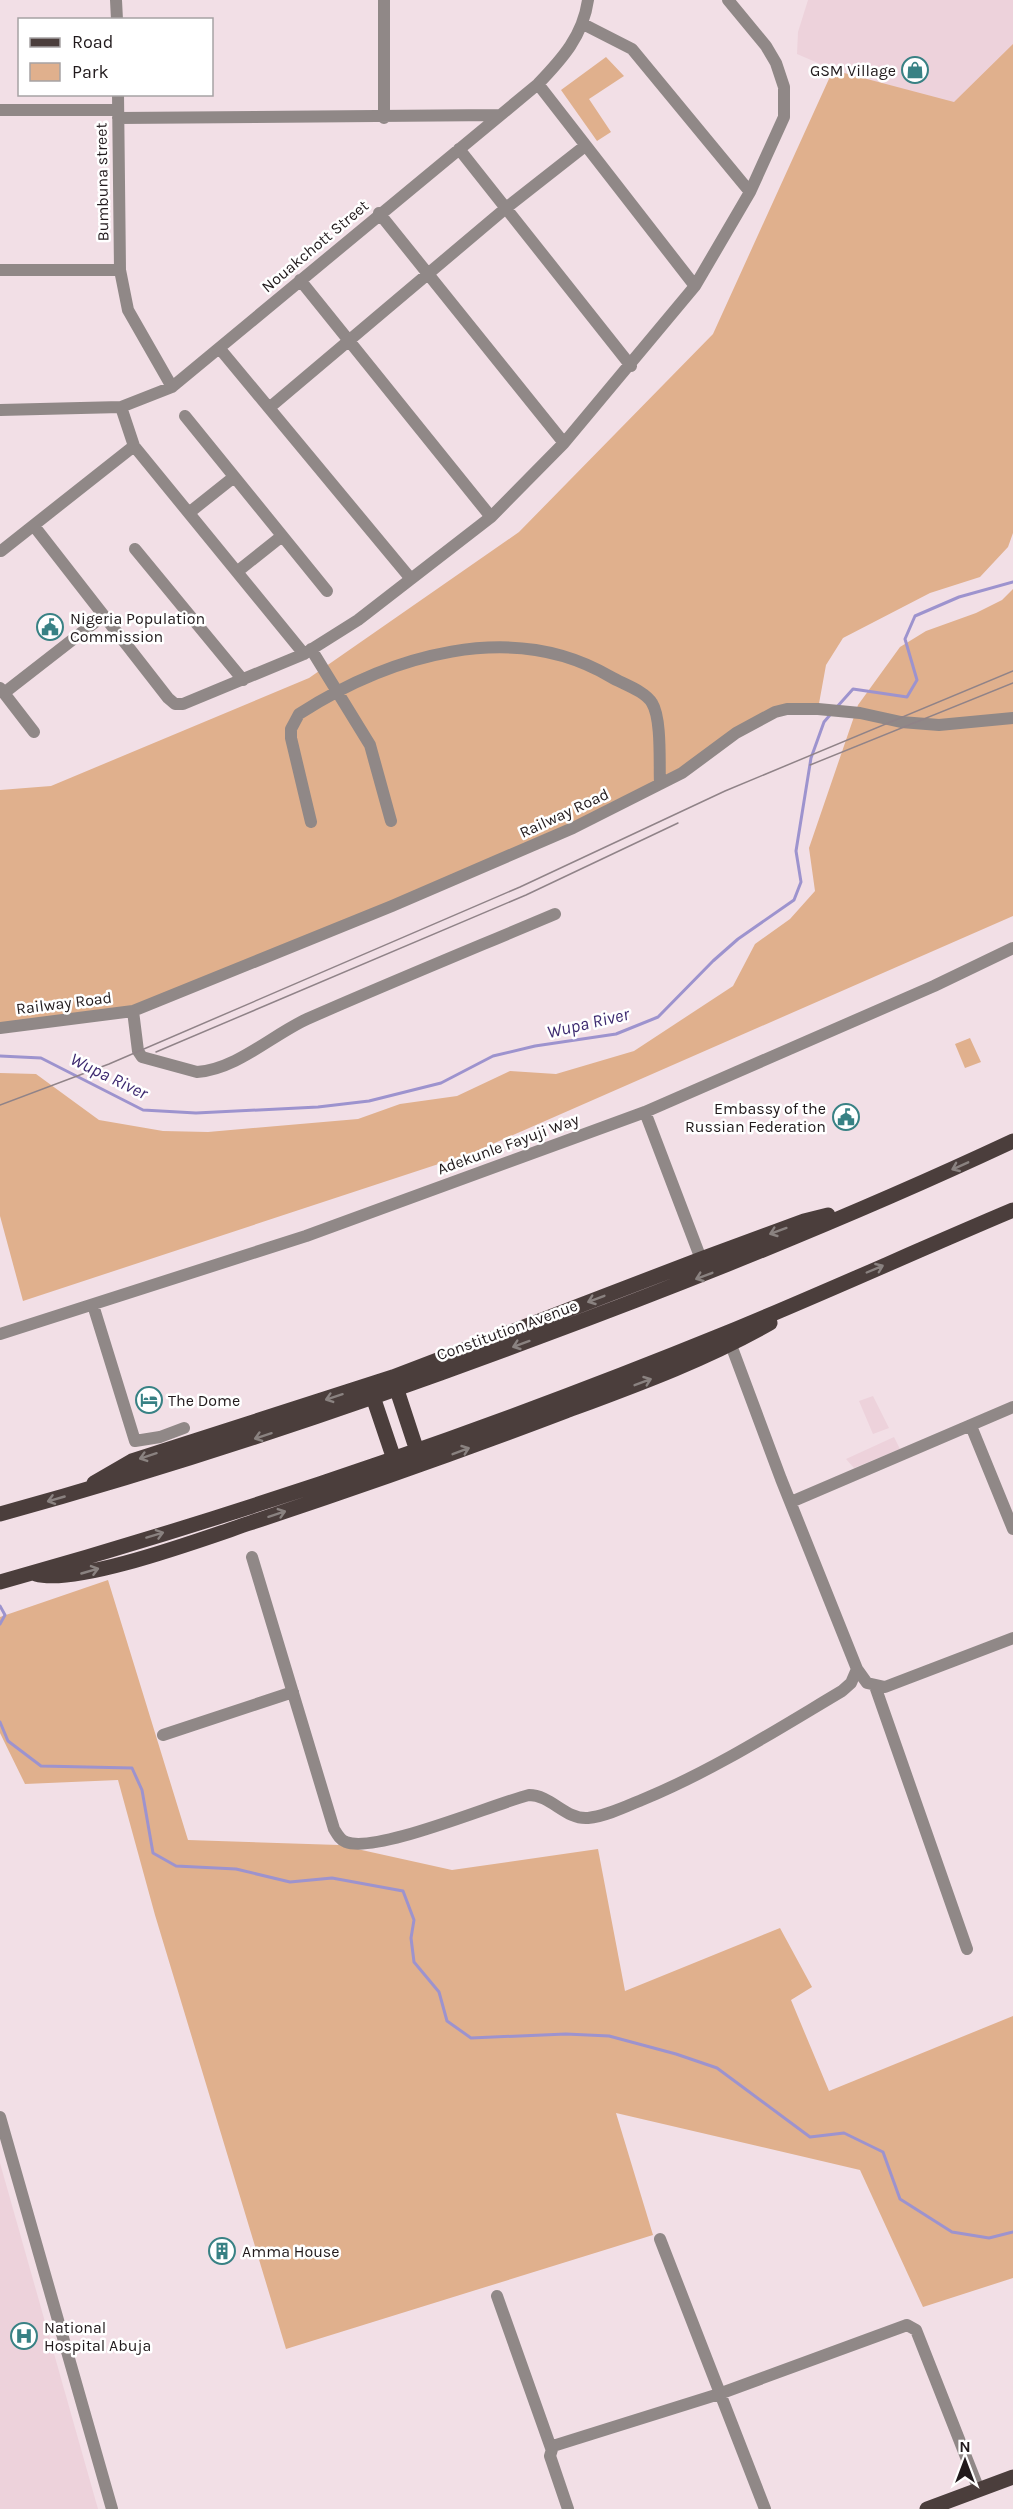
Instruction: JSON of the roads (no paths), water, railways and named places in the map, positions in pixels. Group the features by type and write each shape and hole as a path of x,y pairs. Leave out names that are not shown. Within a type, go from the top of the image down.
{"main road":[{"name":"Constitution Avenue","path":"0,1514 82,1491 338,1411 425,1380 707,1275 1013,1141"},
{"path":"0,1582 354,1472 450,1438 728,1332 1013,1210"},
{"path":"82,1491 114,1469 132,1461 369,1386 804,1221 855,1212"},
{"path":"0,1588 26,1575 47,1578 74,1576 186,1544 422,1466 676,1369 731,1345 844,1282"},
{"path":"393,1377 422,1466"},
{"path":"369,1386 399,1474"},
{"path":"927,2509 1013,2477"}],"street":[{"path":"116,0 117,18"},
{"path":"384,0 384,118"},
{"name":"Nouakchott Street","path":"0,410 121,407 172,387 379,213 538,84 573,44 583,24 588,0"},
{"path":"34,526 175,704 183,704 308,651 358,620 491,517 564,443 631,366 695,286 750,192 784,117 784,87 776,63 766,46 728,0"},
{"path":"583,24 632,49 750,192"},
{"path":"538,84 695,286"},
{"name":"Bumbuna street","path":"118,96 120,270 128,310 172,387"},
{"path":"0,110 384,118 499,115"},
{"path":"269,408 506,208 585,146"},
{"path":"459,149 631,366"},
{"path":"379,213 564,443"},
{"path":"0,270 120,270"},
{"path":"300,280 491,517"},
{"path":"220,349 411,579"},
{"path":"121,407 134,446 308,651 338,693 370,745 392,821"},
{"path":"185,416 327,591"},
{"path":"1,551 134,446"},
{"path":"190,512 234,477"},
{"path":"238,571 282,536"},
{"path":"135,549 243,680"},
{"path":"34,732 2,690 103,616"},
{"path":"311,822 291,729 298,714 400,663 452,651 500,647 572,657 588,663 646,696 656,711 660,784"},
{"name":"Railway Road","path":"0,1028 133,1011 403,902 573,828 682,773 763,717 788,709 860,713 901,722 939,725 1013,718"},
{"name":"Railway Road","path":"133,1011 138,1051 142,1057 198,1072 206,1071 240,1057 307,1019 555,914"},
{"name":"Adekunle Fayuji Way","path":"0,1334 306,1236 645,1112 934,986 1013,948"},
{"path":"645,1112 701,1259"},
{"path":"93,1305 135,1441 160,1437 184,1428"},
{"path":"731,1345 857,1669 867,1683 885,1687 1013,1638"},
{"path":"791,1502 1013,1407"},
{"path":"971,1426 1013,1529"},
{"path":"252,1557 334,1829 344,1842 352,1844 397,1837 529,1795 548,1801 578,1817 586,1818 615,1811 669,1788 764,1738 842,1691 851,1683 857,1669"},
{"path":"875,1686 967,1949"},
{"path":"163,1735 293,1692"},
{"path":"0,2117 112,2509"},
{"path":"660,2239 764,2507"},
{"path":"497,2296 551,2448 550,2456 568,2509"},
{"path":"551,2448 719,2394 907,2325 916,2330 979,2490"}],"waterway":[{"name":"Wupa River","path":"836,708 853,689 907,697 917,680 905,639 915,616 959,597 1013,582"},
{"name":"Wupa River","path":"0,1056 41,1058 143,1110 196,1113 318,1107 369,1101 441,1083 493,1056 535,1046 616,1034 658,1017 738,939 794,900 801,882 796,851 811,758 824,722 830,715"},
{"path":"0,1606 5,1615 0,1624"},
{"path":"0,1722 8,1741 41,1766 132,1768 142,1790 153,1853 176,1866 236,1869 290,1882 332,1878 403,1891 414,1920 411,1938 414,1962 439,1992 447,2021 471,2038 566,2034 609,2036 717,2068 810,2137 844,2133 883,2152 900,2199 952,2232 989,2238 1013,2232"}],"tram line":[{"path":"0,1105 109,1064 520,887 725,791 1013,671"},
{"path":"810,765 1013,683"},
{"path":"156,1052 526,895 678,823"}],"place":[{"name":"GSM Village","path":"915,70"},
{"name":"Nigeria Population Commission","path":"50,627"},
{"name":"Embassy of the Russian Federation","path":"846,1117"},
{"name":"The Dome","path":"149,1400"},
{"name":"Amma House","path":"222,2251"},
{"name":"National Hospital Abuja","path":"24,2336"}]}
